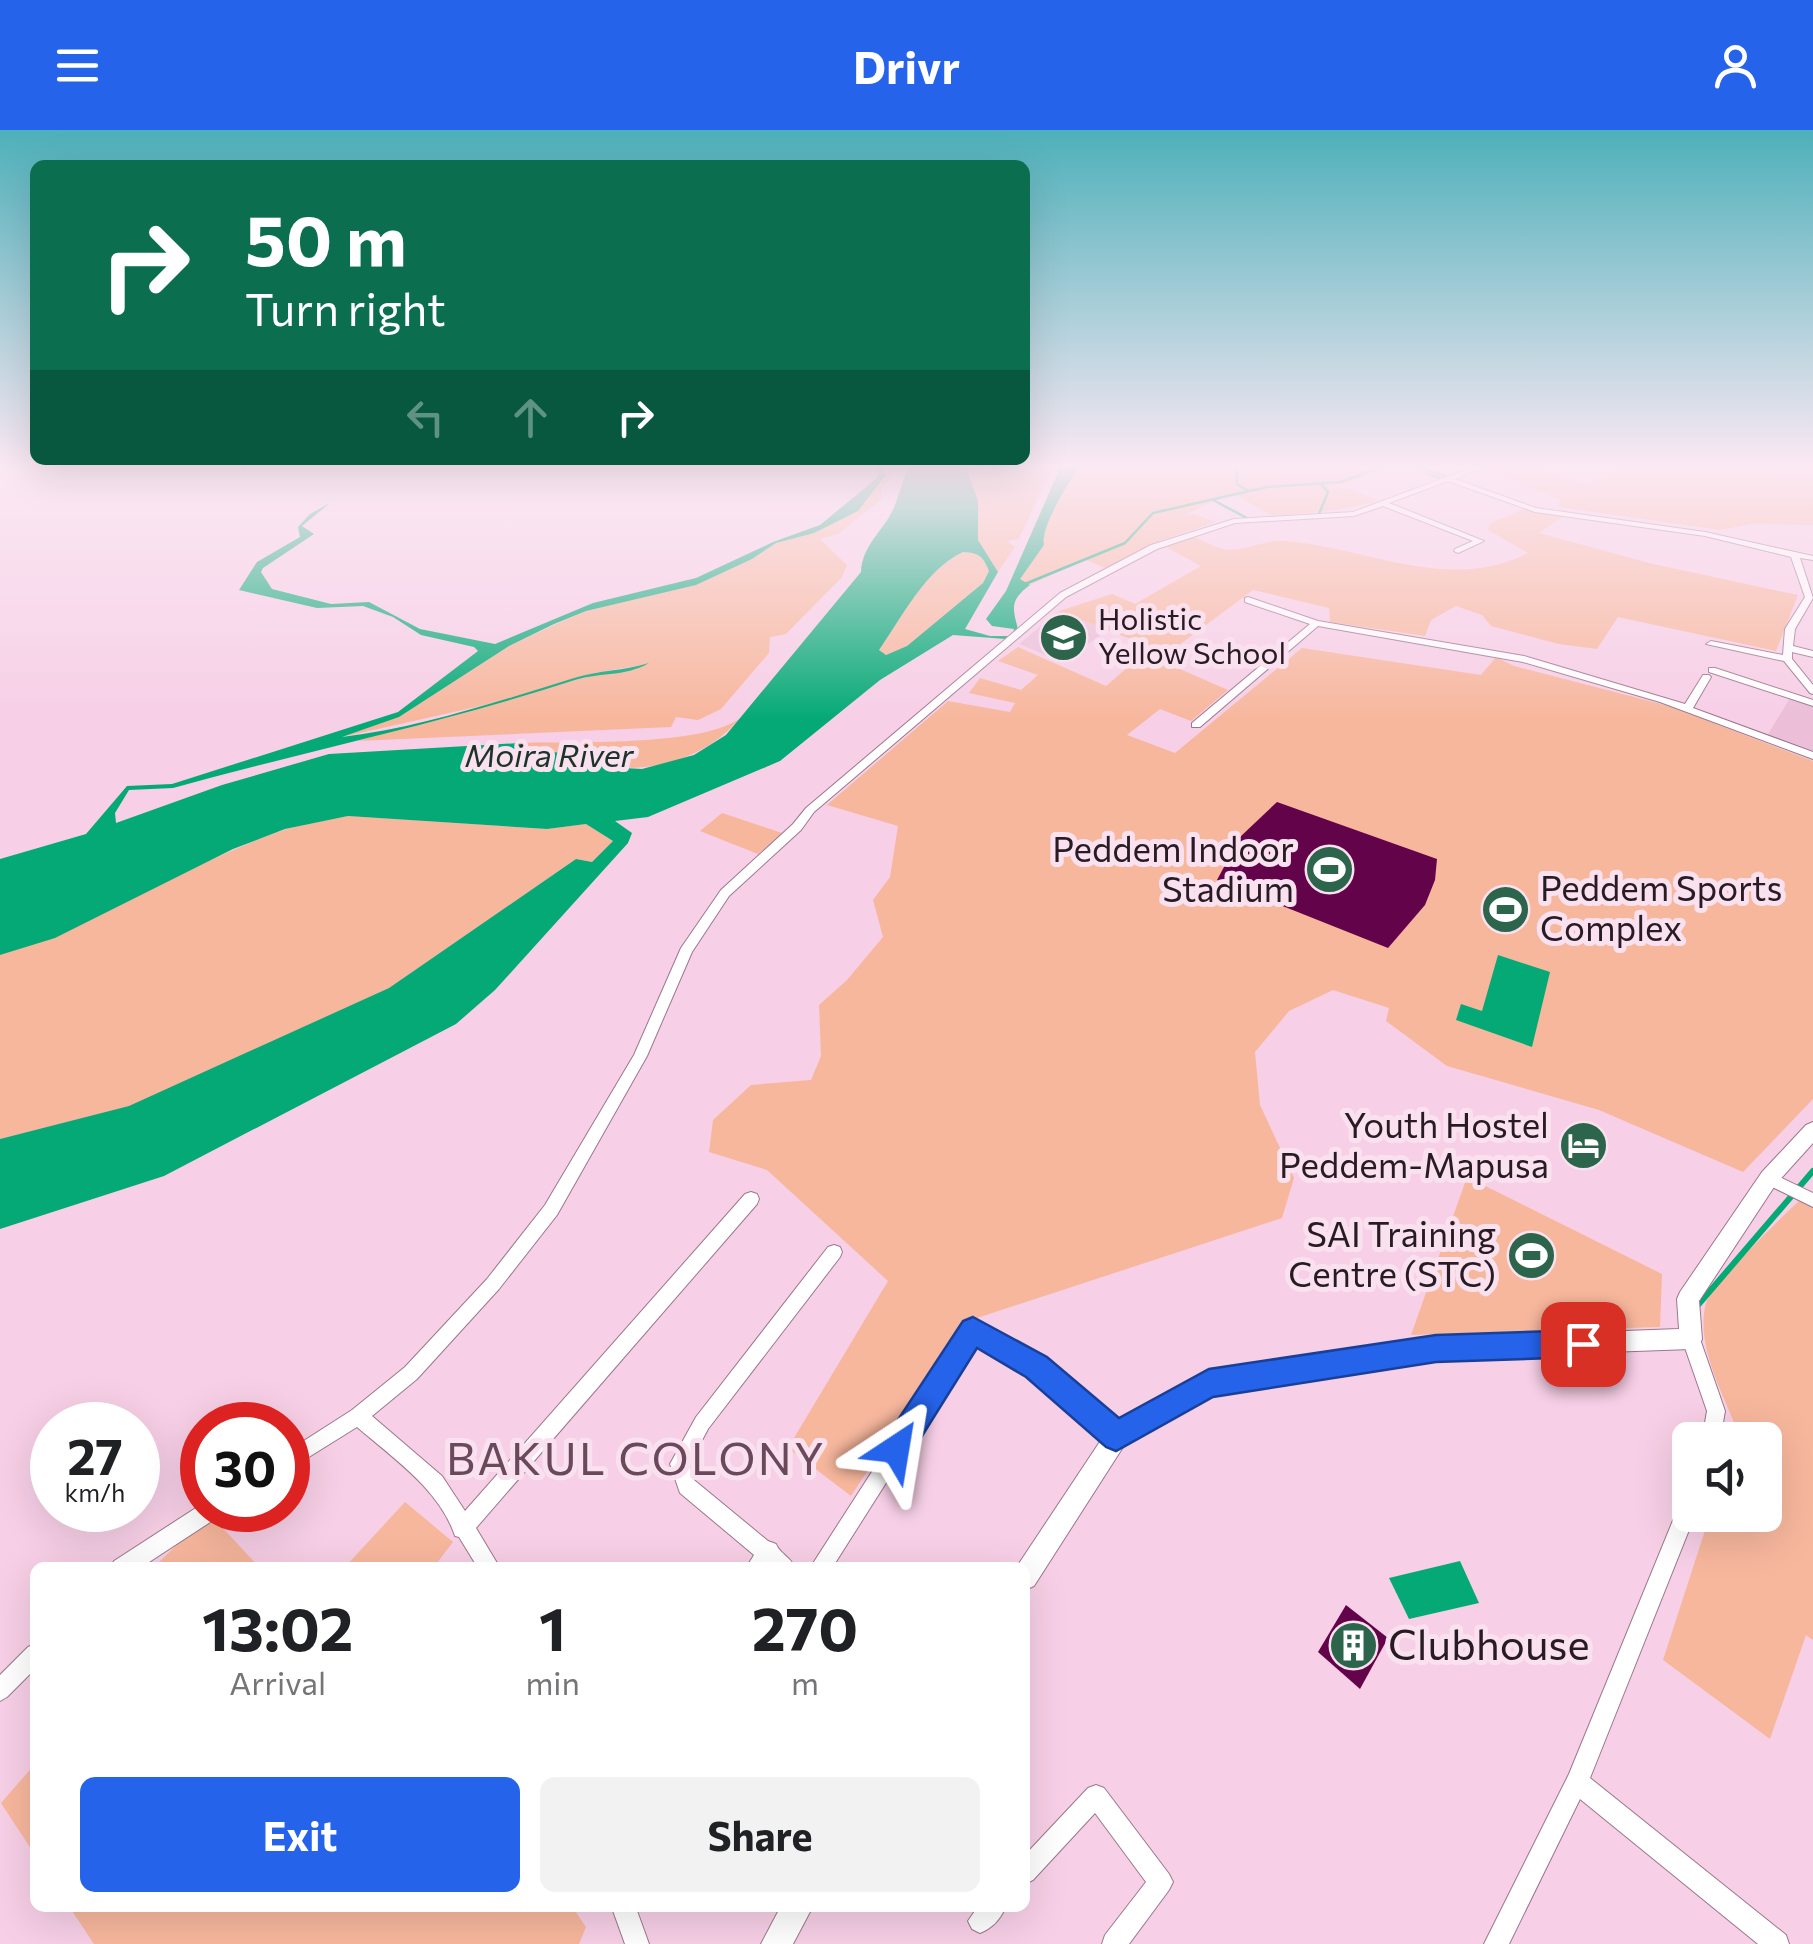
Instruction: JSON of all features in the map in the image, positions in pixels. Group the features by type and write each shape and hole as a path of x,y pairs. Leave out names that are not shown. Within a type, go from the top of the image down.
{"street":[{"path":"310,1447 358,1416 411,1373 493,1284 551,1210 640,1056 686,951 725,892 797,827 810,810 1063,595 1145,551"},
{"path":"1776,551 1813,558"},
{"path":"1795,555 1811,598 1790,629 1787,654 1813,691"},
{"path":"1248,600 1316,622 1524,659 1688,708 1813,756"},
{"path":"1196,725 1316,622"},
{"path":"1711,644 1813,654"},
{"path":"1688,708 1709,674 1813,702"},
{"path":"1714,1422 1716,1411 1691,1339 1688,1299 1769,1178 1813,1130"},
{"path":"1769,1178 1813,1200"},
{"path":"462,1529 751,1199"},
{"path":"763,1559 687,1486 679,1464 702,1423 834,1252"},
{"path":"824,1562 973,1330 1036,1367 1116,1436"},
{"path":"1030,1570 1116,1436 1209,1383 1436,1348 1691,1339"},
{"path":"358,1416 435,1483 486,1562"},
{"path":"130,1562 180,1530"},
{"path":"1496,1944 1577,1782 1679,1532"},
{"path":"0,1690 30,1659"},
{"path":"1577,1782 1778,1944"},
{"path":"1030,1867 1096,1796 1160,1882 1114,1944"},
{"path":"625,1912 637,1944"},
{"path":"776,1944 796,1912"}],"shaded area":[{"path":"765,551 832,551 847,565 842,577 786,634 770,637 769,653 721,709 698,720 676,717 671,727 357,741 642,665 594,673 489,704 342,737 399,717 509,646 586,611 696,585"},
{"path":"985,551 1013,551 998,572"},
{"path":"1040,551 1140,551 1105,568 1084,559 1030,585 1019,579"},
{"path":"1173,551 1341,551 1437,569 1498,565 1528,553 1524,551 1604,551 1798,595 1776,651 1618,617 1597,649 1559,644 1491,626 1482,615 1456,606 1431,620 1425,636 1330,622 1329,608 1253,590 1171,651 1166,663 1228,690 1191,721 1160,709 1127,735 1175,753 1302,648 1481,675 1496,657 1514,666 1669,706 1813,761 1813,1099 1743,1172 1599,1110 1447,1066 1386,1021 1389,1008 1333,990 1289,1011 1255,1052 1260,1105 1294,1178 1282,1218 965,1322 851,1496 788,1448 888,1281 767,1170 709,1152 713,1120 751,1085 811,1080 821,1056 819,1005 847,980 883,937 873,900 890,877 898,826 827,805 948,701 1010,712 1015,703 969,693 980,678 1021,690 1038,675 998,661 1018,647 1106,686 1151,647 1059,611 1112,594 1135,604 1201,566"},
{"path":"963,552 977,554 985,562 989,571 983,583 907,646 886,655 879,650 926,582"},
{"name":"Holistic Yellow School","path":"1059,611 1108,630 1062,662 1019,644"},
{"path":"1791,696 1813,703 1813,753 1767,736"},
{"path":"739,719 697,752 646,767 605,766 578,756 525,749 519,743 665,738 720,728"},
{"path":"722,813 782,833 758,854 700,831"},
{"path":"348,816 547,829 586,824 613,841 592,862 576,859 389,988 129,1107 0,1139 0,955 72,927 245,845 289,829"},
{"name":"SAI Training Centre (STC)","path":"1467,1177 1662,1274 1660,1327 1411,1335"},
{"path":"1800,1200 1813,1207 1813,1640 1806,1635 1770,1739 1663,1660 1704,1532 1782,1532 1782,1422 1734,1422 1704,1335 1706,1303 1711,1294"},
{"path":"405,1502 453,1542 438,1562 350,1562"},
{"path":"190,1532 227,1532 254,1562 159,1562"},
{"path":"30,1770 30,1847 1,1803"},
{"path":"73,1912 576,1912 586,1927 579,1944 94,1944"}],"water":[{"name":"Moira River","path":"277,551 289,551 261,572 272,589 331,604 369,602 420,629 495,644 593,603 696,578 754,551 765,551 696,585 586,611 554,624 509,646 399,717 342,737 429,720 583,675 649,663 640,667 575,680 425,723 173,788 129,790 115,813 116,823 222,785 329,754 519,743 525,749 572,754 605,767 642,769 694,755 726,735 861,572 866,551 985,551 998,572 965,629 990,636 1013,636 1014,629 992,626 986,619 1006,591 1024,551 1040,551 1020,579 1030,585 1015,602 1019,634 1005,639 953,635 880,680 780,761 648,817 615,821 632,833 628,843 495,990 456,1024 164,1176 0,1229 0,1139 129,1106 389,988 576,859 592,862 613,841 586,824 547,829 348,816 285,829 233,849 55,938 0,955 0,859 86,834 127,786 172,784 398,712 478,651 421,635 393,617 363,606 317,608 239,590 257,562","holes":["963,552 980,556 989,571 983,583 907,646 886,655 879,650 938,570"]},
{"path":"1498,955 1550,972 1532,1047 1456,1020 1461,1004 1482,1011"},
{"path":"1460,1561 1479,1603 1409,1619 1389,1578"}],"building":[{"name":"Peddem Indoor Stadium","path":"1277,802 1437,859 1435,880 1425,905 1388,948 1217,880 1240,837"},
{"name":"Clubhouse","path":"1346,1605 1388,1638 1360,1689 1318,1652"}],"waterway":[{"path":"1020,586 1106,551"},
{"path":"1698,1305 1813,1171"}],"place":[{"name":"Holistic Yellow School","path":"1063,637"},
{"name":"Peddem Indoor Stadium","path":"1329,870"},
{"name":"Peddem Sports Complex","path":"1505,909"},
{"name":"Youth Hostel Peddem-Mapusa","path":"1584,1146"},
{"name":"SAI Training Centre (STC)","path":"1531,1255"},
{"name":"Clubhouse","path":"1353,1645"}],"district":[{"name":"BAKUL COLONY","path":"636,1459"}],"route":[{"path":"896,1449 973,1330 1036,1367 1116,1436 1209,1383 1436,1348 1583,1344"}]}
